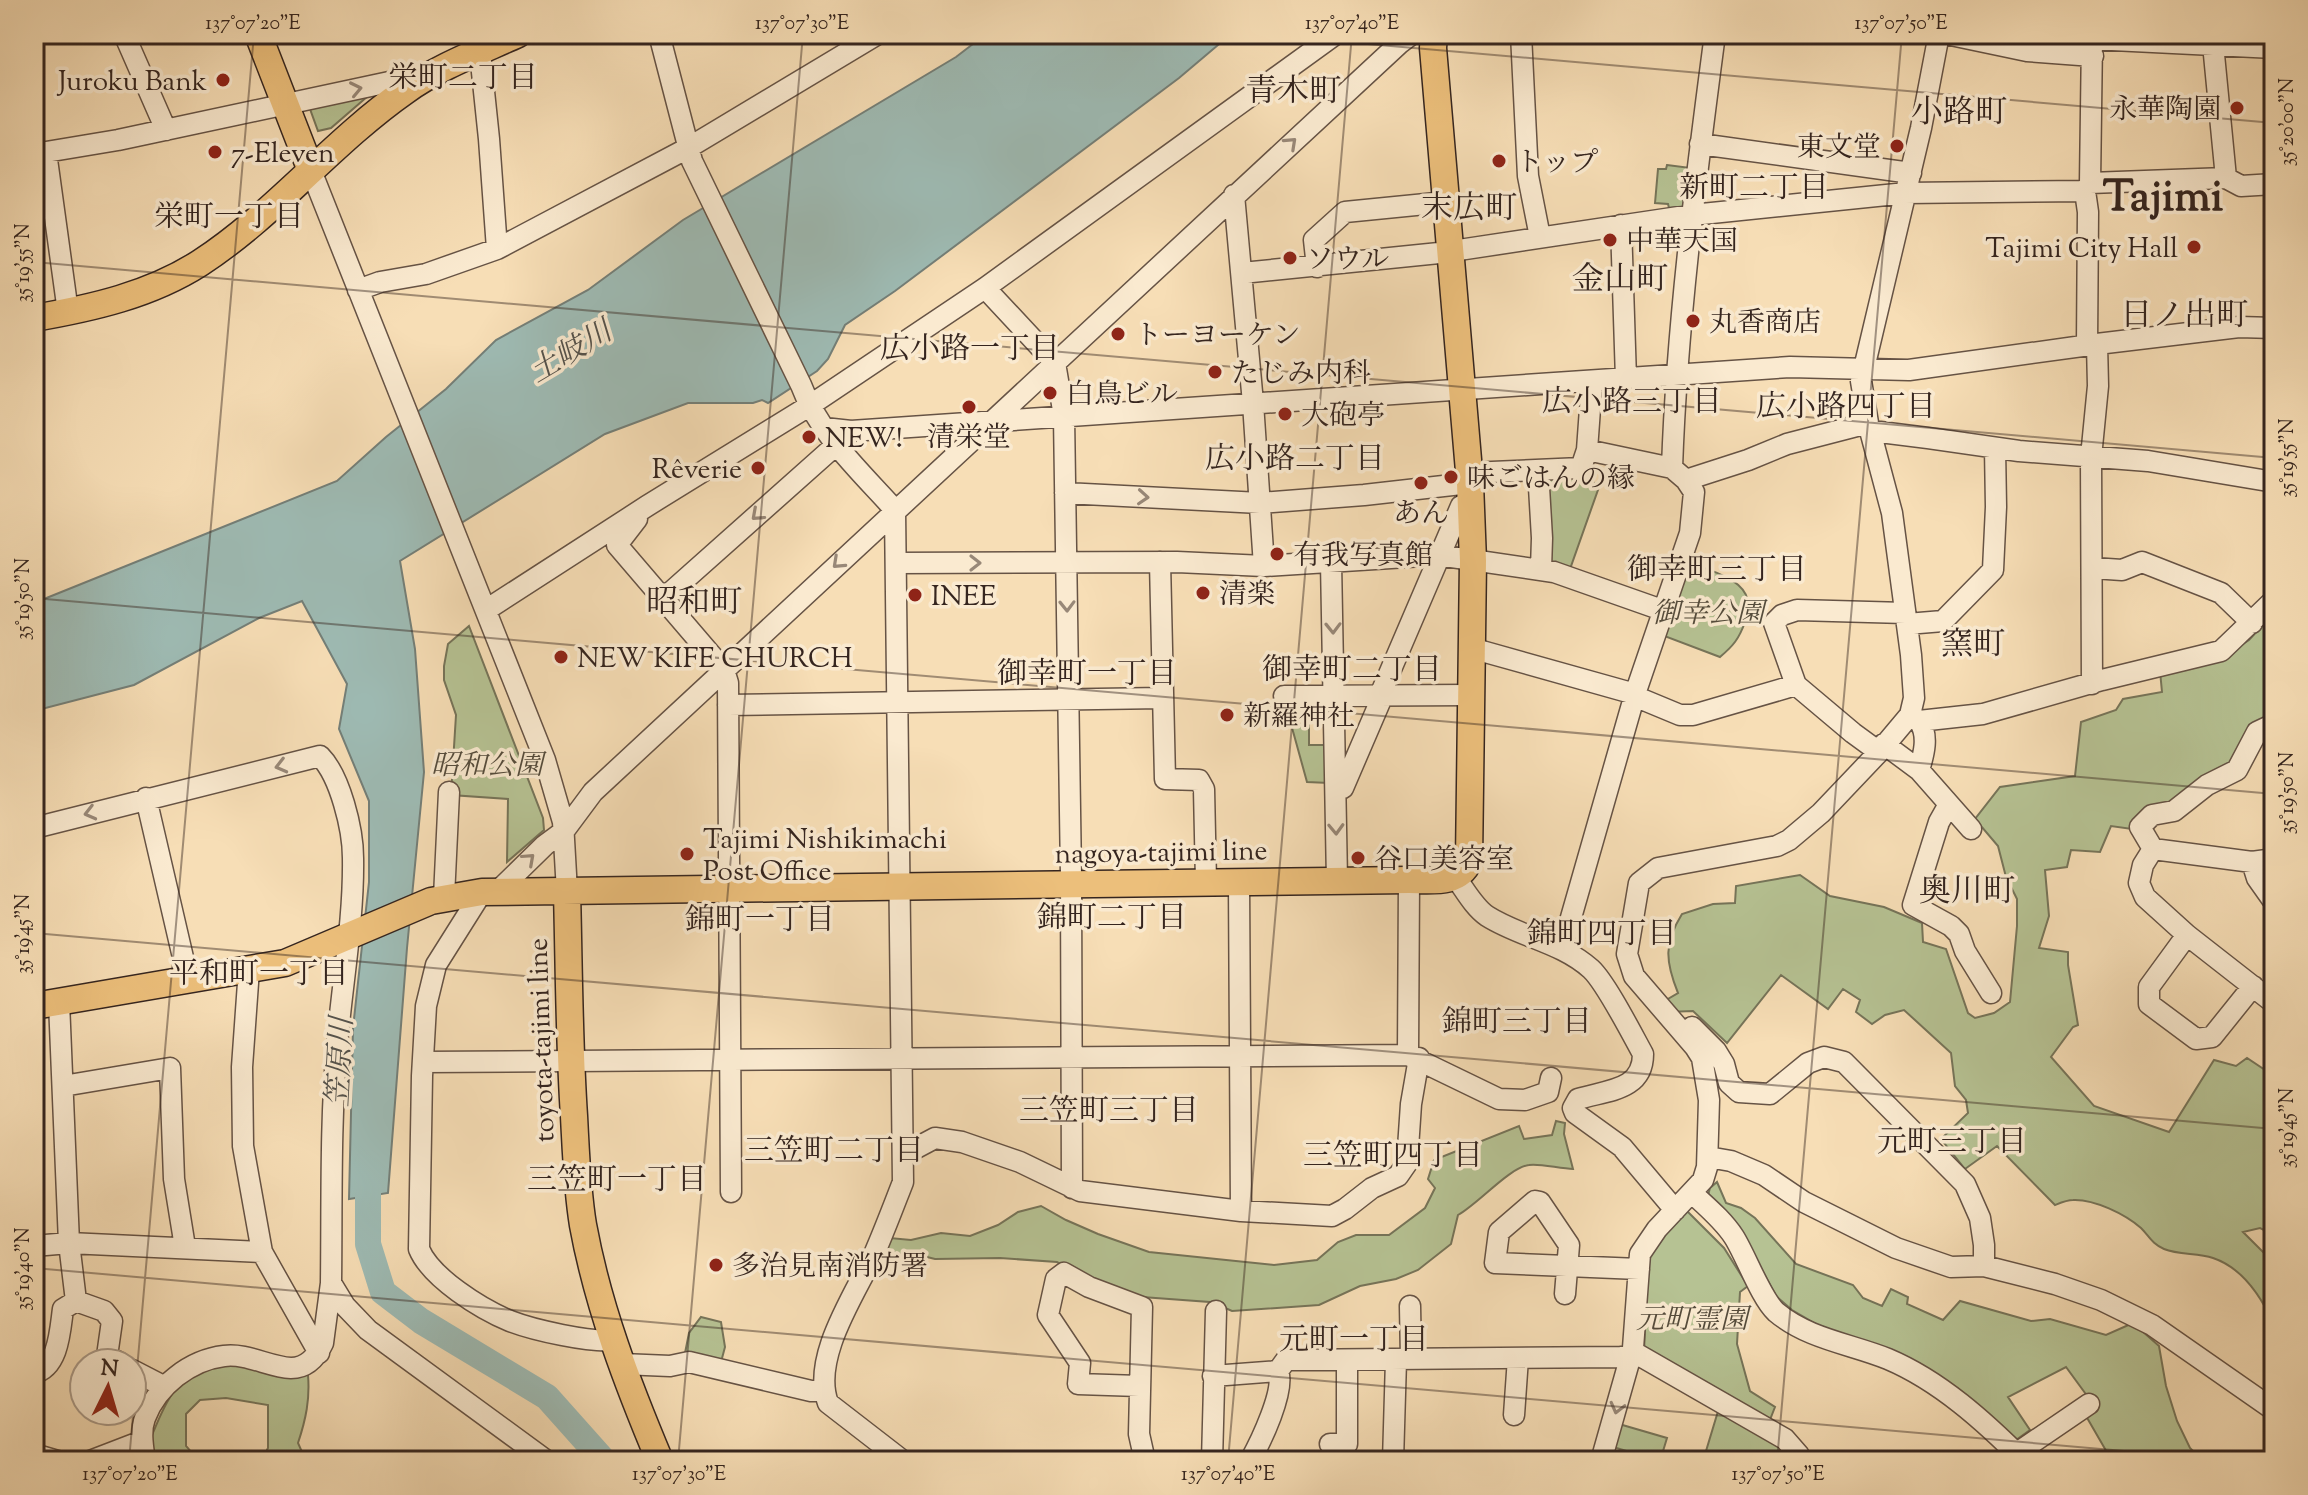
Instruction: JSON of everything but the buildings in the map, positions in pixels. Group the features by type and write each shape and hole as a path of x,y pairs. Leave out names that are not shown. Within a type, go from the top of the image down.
{"main road":[{"path":"258,34 310,168"},
{"path":"34,318 104,305 200,263 253,222 310,168 407,89 480,42 518,34"},
{"path":"1434,34 1473,561 1469,861 1456,878"},
{"name":"nagoya-tajimi line","path":"46,1004 285,963 438,899 490,891 1456,878"},
{"name":"toyota-tajimi line","path":"567,892 571,1062 576,1165 583,1223 593,1272 618,1352 660,1461"}],"street":[{"path":"124,34 166,130"},
{"path":"659,34 690,154 809,406 830,436 895,510 903,1182 876,1249 849,1299 823,1372 823,1391 828,1403 903,1461"},
{"path":"361,297 380,282 426,274 497,249 690,154 878,34"},
{"path":"484,604 809,406 985,288 1336,34"},
{"path":"823,1391 811,1391 689,1362 670,1366 618,1352 597,1342 511,1321 451,1287 424,1262 418,1235 426,1006 436,965 490,891 564,831 593,792 1234,195 1412,34"},
{"path":"1521,34 1528,176 1540,237"},
{"path":"1562,949 1635,694 1690,533 1694,492 1679,474 1675,375 1715,34"},
{"path":"1919,770 1924,732 1914,718 1906,618 1892,513 1862,389 1939,34"},
{"path":"1946,34 2027,51 2212,40 2274,48"},
{"path":"2212,40 2226,178"},
{"path":"480,42 497,249"},
{"path":"2092,47 2088,212 2092,344 2098,386 2091,457 2092,684"},
{"path":"68,312 40,153 166,130 394,81 427,78"},
{"path":"1700,144 1911,173"},
{"path":"310,168 545,760 564,831 567,892"},
{"path":"1242,273 1451,250 1692,215 1906,193 2088,187 2226,178 2241,186 2274,184"},
{"path":"1234,195 1264,566"},
{"path":"1317,267 1314,240 1345,212 1446,202"},
{"path":"1621,225 1626,379"},
{"path":"985,288 1055,363 1064,416 1072,1188"},
{"path":"663,599 830,436 851,431 1790,367 1909,370 2239,327 2274,328"},
{"path":"1065,493 1260,503 1466,487 1538,470 1581,468 1587,450 1592,381"},
{"path":"1587,450 1679,474 1748,460 1787,444 1870,428 1995,448 2148,461 2274,482"},
{"path":"1971,829 1919,770 1882,748 1796,685 1774,623 1782,615 1797,610 1943,621 1993,570 1995,448"},
{"path":"1538,470 1541,569"},
{"path":"1343,788 1466,487"},
{"path":"647,506 617,545 724,670 728,683 731,1192"},
{"path":"897,563 1160,562 1264,566 1438,555 1541,569 1662,610"},
{"path":"1160,562 1165,779 1199,780 1204,789 1206,882"},
{"path":"1331,562 1337,881"},
{"path":"2093,568 2122,570 2142,562 2221,593 2252,623"},
{"path":"1601,1461 1609,1442 1630,1355 1640,1254 1647,1242 1703,1180 1708,1157 1709,1100 1702,1058 1634,976 1629,964 1627,954 1639,883 1658,868 1777,846 1789,840 1821,813 1914,718 1983,714 2221,651 2274,600"},
{"path":"1471,648 1635,694 1680,715 1693,715 1796,685"},
{"path":"1284,696 1470,695"},
{"path":"728,705 1162,698"},
{"path":"2153,849 2140,827 2152,815 2174,811 2207,785 2237,770 2257,732 2274,724"},
{"path":"34,828 320,756 328,764 348,811 353,857 352,933 335,1069 331,1283 319,1353 309,1363 293,1368 224,1356 191,1367 163,1386 144,1419 143,1451 90,1461"},
{"path":"438,899 449,792"},
{"path":"146,798 188,979"},
{"path":"1948,806 1939,822 1913,905 1951,926 1959,934 1965,951 1991,993"},
{"path":"2153,849 2252,862 2274,859"},
{"path":"2153,849 2143,865 2139,883 2145,897 2187,935 2274,1003"},
{"path":"2252,862 2257,878 2274,902"},
{"path":"1456,878 1485,915 1562,949 1593,971 1643,1054 1643,1066 1638,1076 1626,1085 1578,1099 1573,1108 1575,1113 1622,1147 1675,1210"},
{"path":"903,1155 935,1138 962,1142 1020,1162 1080,1191 1241,1211 1332,1216 1345,1209 1372,1188 1398,1176 1407,1163 1414,1056 1409,880"},
{"path":"1239,882 1241,1211"},
{"path":"2187,935 2149,987 2149,1004 2196,1039 2212,1037 2253,986"},
{"path":"249,969 242,1067 243,1146 262,1252 319,1353"},
{"path":"46,1004 63,1086 69,1243 76,1301"},
{"path":"1667,1016 1687,1023 1716,1051 1724,1064 1729,1083 1739,1092 1770,1094 1801,1068 1824,1057 1844,1062 1965,1184 1980,1218 1984,1266"},
{"path":"424,1062 1414,1056 1506,1101 1525,1100 1548,1092 1551,1078"},
{"path":"63,1086 170,1068 174,1179 185,1247"},
{"path":"1708,1157 1731,1161 1764,1175 1804,1202 1896,1248 1951,1267 1984,1266 2055,1284 2101,1300 2152,1325 2274,1410"},
{"path":"1692,1193 1734,1237 1776,1312 1823,1338 1887,1359 1912,1371 1951,1395 2020,1457 2089,1404"},
{"path":"34,1246 69,1243 262,1252"},
{"path":"1565,1294 1567,1265 1639,1269"},
{"path":"1139,1386 1078,1384 1080,1363 1048,1315 1056,1279 1064,1273 1089,1287 1142,1307 1139,1434 1145,1461"},
{"path":"331,1283 345,1306 368,1330 547,1461"},
{"path":"76,1301 104,1311 112,1321 108,1347"},
{"path":"34,1373 45,1369 55,1352 63,1309 76,1301"},
{"path":"1393,1461 1410,1306"},
{"path":"1212,1461 1216,1311"},
{"path":"1213,1376 1278,1371 1286,1360 1637,1354 1785,1439 1799,1455"},
{"path":"1514,1415 1518,1358"},
{"path":"1330,1444 1347,1444 1347,1360"},
{"path":"1250,1461 1262,1442 1274,1404 1281,1378 1278,1371"},
{"path":"148,1378 163,1386"},
{"path":"34,1454 58,1461"}],"green space":[{"path":"368,96 331,128 318,131 310,109"},
{"path":"1667,165 1691,168 1687,206 1669,208 1668,204 1655,203 1658,169 1666,169"},
{"path":"1544,475 1585,475 1599,487 1570,569 1546,564"},
{"name":"御幸公園","path":"1685,561 1732,581 1747,597 1743,628 1735,642 1720,657 1659,634"},
{"path":"2274,613 2274,719 2227,767 2132,829 2111,826 2100,852 2071,850 2067,867 2045,870 2049,916 2039,948 2068,952 2078,1025 2073,1027 2051,1057 2094,1106 2169,1132 2214,1060 2236,1066 2247,1058 2274,1076 2274,1235 2260,1228 2243,1232 2268,1257 2274,1325 2257,1295 2234,1269 2213,1258 2164,1249 2134,1223 2100,1205 2073,1200 2055,1205 1997,1146 1965,1169 1941,1139 1968,1113 1966,1100 1955,1086 1951,1053 1904,1010 1885,1015 1872,1024 1856,1012 1860,1000 1843,989 1828,1009 1781,975 1727,1043 1693,1011 1667,1012 1661,1003 1678,993 1668,952 1672,934 1682,914 1713,904 1735,903 1736,886 1800,875 1830,896 1884,907 1922,923 1923,942 1946,949 1968,1013 1975,1018 1994,1013 2010,1002 2017,899 2006,877 1998,846 1975,819 2000,787 2075,776 2081,722 2116,710 2123,699 2162,692 2160,671 2226,655 2249,640"},
{"name":"昭和公園","path":"469,626 543,818 544,830 507,862 508,799 451,795 456,715 444,680 444,666 448,644"},
{"path":"1291,724 1309,724 1309,745 1328,745 1329,783 1307,782"},
{"path":"1556,1121 1565,1123 1564,1134 1573,1169 1533,1165 1521,1167 1458,1215 1451,1244 1418,1270 1396,1279 1360,1286 1319,1305 1232,1311 1223,1307 1223,1303 1142,1297 1095,1283 1057,1262 1000,1258 935,1259 911,1253 909,1257 886,1250 890,1238 911,1240 941,1233 970,1236 998,1225 1018,1212 1041,1206 1098,1234 1149,1252 1274,1265 1317,1260 1338,1242 1356,1235 1389,1235 1425,1208 1435,1188 1428,1179 1434,1160 1519,1126 1524,1139 1552,1135"},
{"path":"1717,1182 1726,1203 1741,1208 1755,1218 1796,1264 1853,1285 1863,1298 1882,1306 1891,1289 1908,1297 1907,1304 1943,1320 1960,1301 2031,1321 2050,1319 2106,1335 2133,1323 2159,1346 2166,1386 2177,1421 2190,1448 2203,1461 2112,1461 2086,1416 2096,1408 2066,1367 2008,1397 2030,1430 2016,1440 1792,1310 1776,1296 1753,1253 1707,1199 1710,1188"},
{"name":"元町霊園","path":"1686,1210 1724,1248 1748,1286 1740,1292 1737,1344 1750,1391 1775,1407 1766,1430 1784,1444 1778,1461 1703,1461 1722,1398 1644,1353 1648,1255"},
{"path":"701,1317 721,1322 725,1347 721,1362 685,1353 689,1333"},
{"path":"235,1364 285,1375 308,1375 307,1409 298,1443 306,1461 261,1461 268,1448 268,1405 226,1398 200,1400 186,1414 186,1446 199,1461 115,1461 147,1448 169,1399 186,1378 209,1366"},
{"path":"1619,1424 1667,1438 1660,1461 1613,1447"}],"water":[{"name":"土岐川","path":"986,34 1231,34 1179,78 845,325 828,359 817,371 768,403 762,400 753,403 688,403 605,434 400,561 415,649 424,772 388,1193 349,1199 353,1028 369,882 369,801 339,729 347,684 302,601 259,618 134,685 34,711 34,603 337,481 446,389 496,340 588,290 683,220 956,57"}],"waterway":[{"name":"笠原川","path":"368,1163 368,1244 383,1292 421,1321 547,1397 604,1461"}],"place":[{"name":"Juroku Bank","path":"223,80"},
{"name":"永華陶園","path":"2237,108"},
{"name":"東文堂","path":"1897,146"},
{"name":"7-Eleven","path":"215,152"},
{"name":"トップ","path":"1499,161"},
{"name":"中華天国","path":"1610,240"},
{"name":"Tajimi City Hall","path":"2194,247"},
{"name":"ソウル","path":"1290,258"},
{"name":"丸香商店","path":"1693,321"},
{"name":"トーヨーケン","path":"1118,334"},
{"name":"たじみ内科","path":"1215,372"},
{"name":"白鳥ビル","path":"1050,393"},
{"name":"清栄堂","path":"969,407"},
{"name":"大砲亭","path":"1285,414"},
{"name":"NEW!","path":"809,437"},
{"name":"Rêverie","path":"758,468"},
{"name":"味ごはんの縁","path":"1451,477"},
{"name":"あん","path":"1421,483"},
{"name":"有我写真館","path":"1277,554"},
{"name":"清楽","path":"1203,593"},
{"name":"INEE","path":"915,595"},
{"name":"NEW KIFE CHURCH","path":"561,657"},
{"name":"新羅神社","path":"1227,715"},
{"name":"Tajimi Nishikimachi Post Office","path":"687,854"},
{"name":"谷口美容室","path":"1358,858"},
{"name":"多治見南消防署","path":"716,1265"}],"district":[{"name":"栄町二丁目","path":"463,77"},
{"name":"青木町","path":"1293,90"},
{"name":"小路町","path":"1959,111"},
{"name":"新町二丁目","path":"1754,187"},
{"name":"Tajimi","path":"2163,195"},
{"name":"末広町","path":"1469,207"},
{"name":"栄町一丁目","path":"229,216"},
{"name":"金山町","path":"1620,278"},
{"name":"日ノ出町","path":"2184,314"},
{"name":"広小路一丁目","path":"970,348"},
{"name":"広小路三丁目","path":"1632,401"},
{"name":"広小路四丁目","path":"1846,406"},
{"name":"広小路二丁目","path":"1295,458"},
{"name":"御幸町三丁目","path":"1717,569"},
{"name":"昭和町","path":"694,601"},
{"name":"窯町","path":"1973,643"},
{"name":"御幸町二丁目","path":"1352,669"},
{"name":"御幸町一丁目","path":"1087,673"},
{"name":"奥川町","path":"1967,890"},
{"name":"錦町二丁目","path":"1112,917"},
{"name":"錦町一丁目","path":"760,919"},
{"name":"錦町四丁目","path":"1602,933"},
{"name":"平和町一丁目","path":"259,973"},
{"name":"錦町三丁目","path":"1517,1021"},
{"name":"三笠町三丁目","path":"1109,1110"},
{"name":"元町三丁目","path":"1952,1141"},
{"name":"三笠町二丁目","path":"834,1150"},
{"name":"三笠町四丁目","path":"1393,1155"},
{"name":"三笠町一丁目","path":"617,1179"},
{"name":"元町一丁目","path":"1354,1339"}]}
